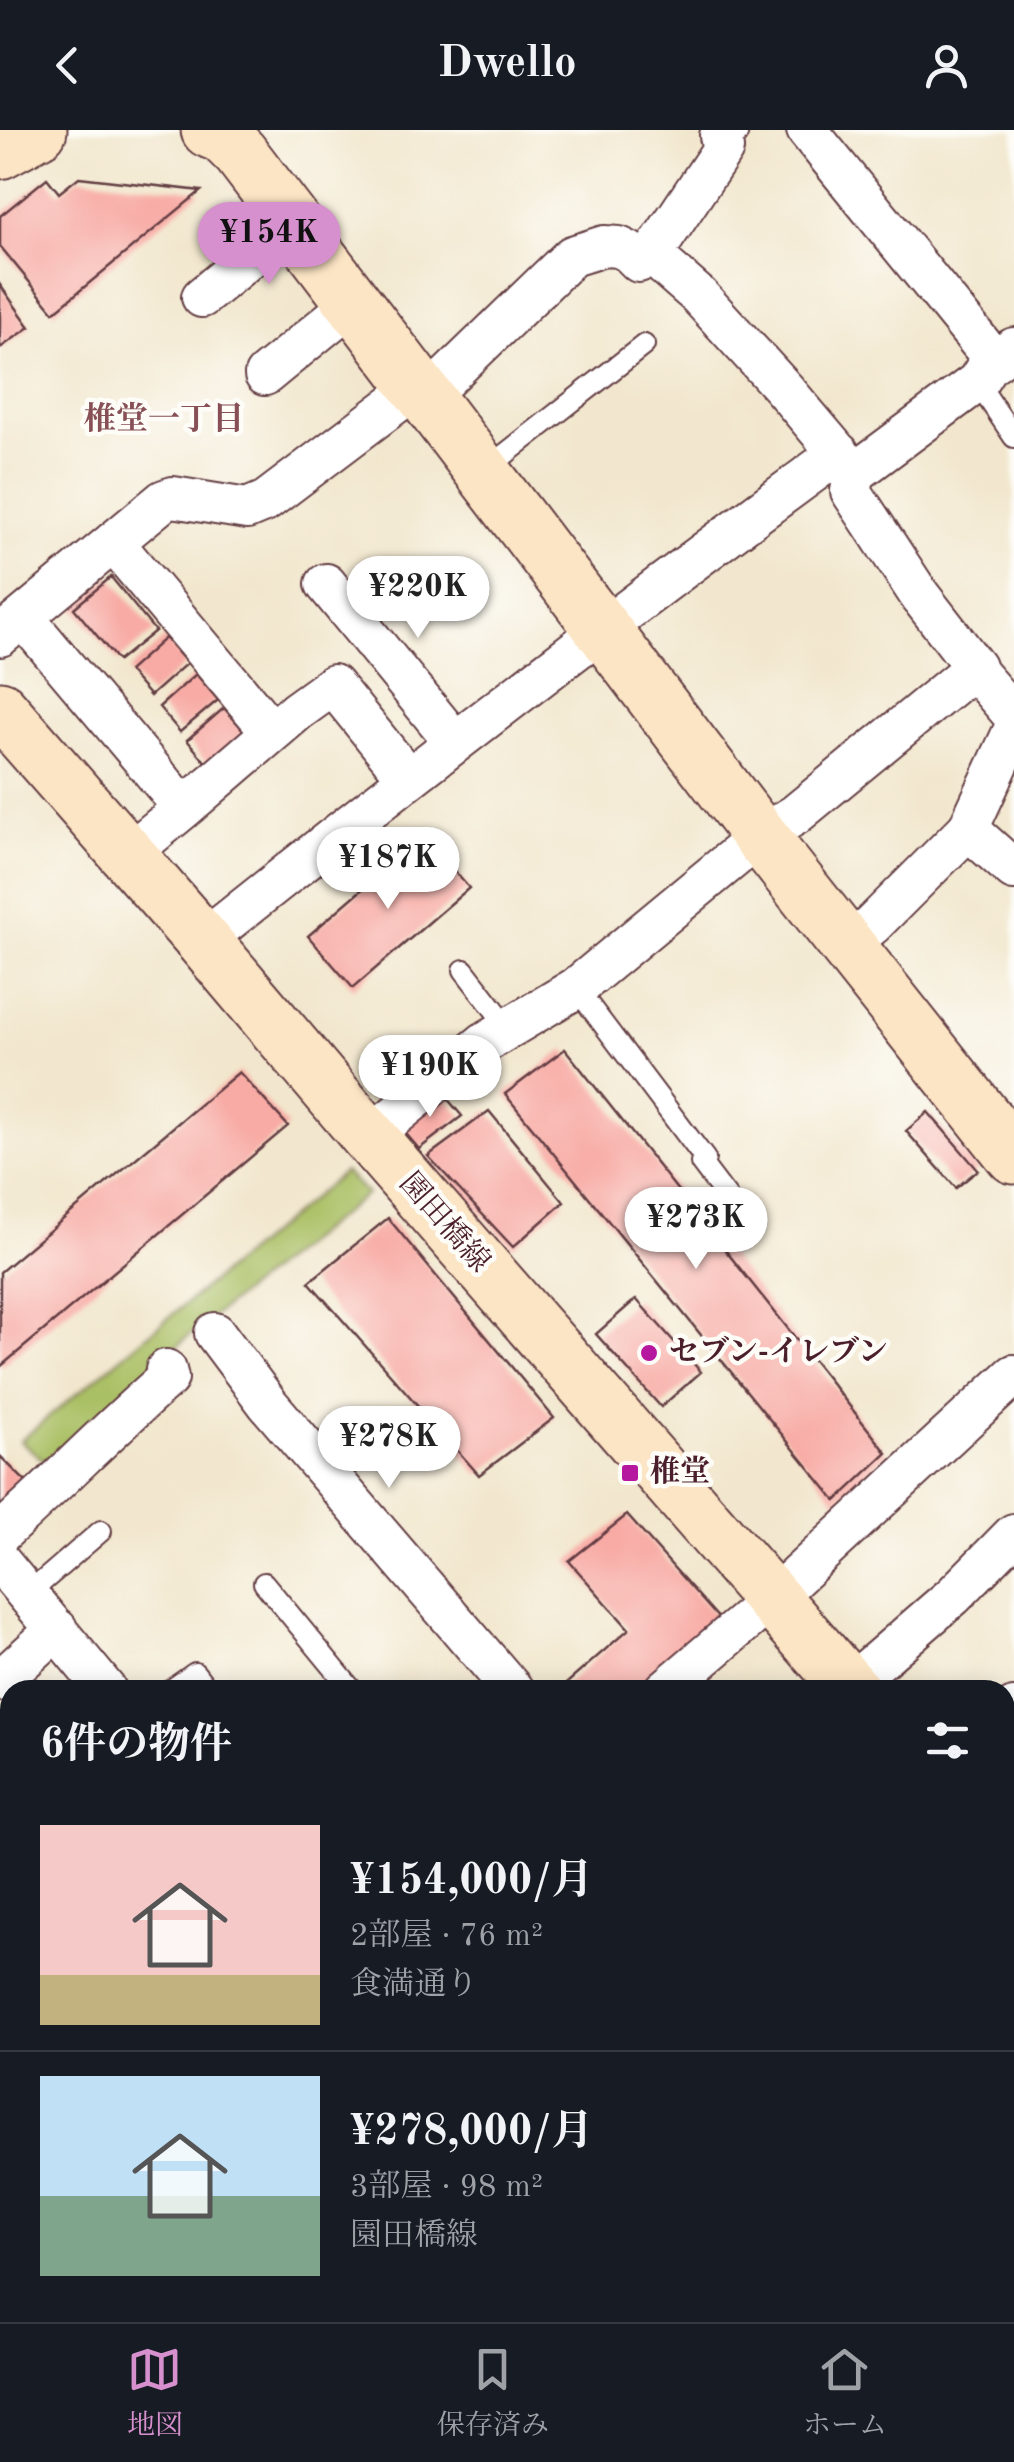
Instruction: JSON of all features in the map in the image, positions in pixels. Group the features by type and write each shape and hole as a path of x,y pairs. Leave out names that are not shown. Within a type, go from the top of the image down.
{"street":[{"path":"0,151 39,130"},
{"path":"203,942 408,778 603,630 995,363 808,130"},
{"path":"217,132 240,153 760,836 1014,1156"},
{"path":"184,808 12,627 164,500 173,497 247,509 266,502 397,402 443,380 572,256 604,246 629,252 639,262 652,255 723,150 719,132"},
{"path":"202,297 293,222"},
{"path":"652,255 698,296 847,463 851,492 920,596 976,667 977,674 1014,716"},
{"path":"265,376 354,302"},
{"path":"113,542 272,732"},
{"path":"326,584 455,742"},
{"path":"369,1137 484,1043 576,988 760,836 795,816 976,667"},
{"path":"127,855 333,685 408,778"},
{"name":"園田橋線","path":"0,709 844,1680"},
{"path":"846,946 968,829 1014,730"},
{"path":"968,829 1014,870"},
{"path":"215,1332 268,1404 504,1680"},
{"path":"0,1534 168,1378 166,1370"},
{"path":"677,1680 772,1598 1014,1374"},
{"path":"860,1680 953,1596 1014,1534"},
{"path":"0,1562 98,1680"},
{"path":"1,1680 58,1629"}],"lane":[{"path":"483,471 644,345"},
{"path":"995,363 1014,437"},
{"path":"464,970 508,1027"},
{"path":"576,988 704,1159 701,1163 748,1225"},
{"path":"28,1594 100,1531"},
{"path":"264,1583 344,1680"}],"green space":[{"path":"344,1172 367,1194 187,1337 51,1466 20,1441"}],"building":[{"path":"79,177 201,191 54,312 0,246 0,216 47,178 59,193"},
{"path":"0,285 30,327 0,348"},
{"path":"111,577 155,631 118,661 74,608"},
{"path":"165,638 187,663 150,696 128,671"},
{"path":"196,674 218,700 180,732 159,707"},
{"path":"224,708 246,733 208,765 187,740"},
{"path":"424,836 469,888 353,988 308,936"},
{"path":"565,1049 887,1453 836,1501 505,1094"},
{"path":"239,1072 288,1126 0,1367 0,1272"},
{"path":"440,1090 462,1116 419,1149 397,1123"},
{"path":"489,1111 564,1202 513,1247 428,1156"},
{"path":"928,1112 978,1170 956,1188 906,1131"},
{"path":"388,1218 554,1418 479,1475 309,1282"},
{"name":"セブン-イレブン","path":"636,1299 701,1372 661,1407 596,1334"},
{"path":"0,1456 28,1484 0,1508"},
{"path":"627,1515 720,1620 650,1680 570,1680 629,1629 569,1561"}],"place":[{"name":"セブン-イレブン","path":"649,1353"},
{"name":"椎堂","path":"630,1473"}],"district":[{"name":"椎堂一丁目","path":"164,421"}]}
